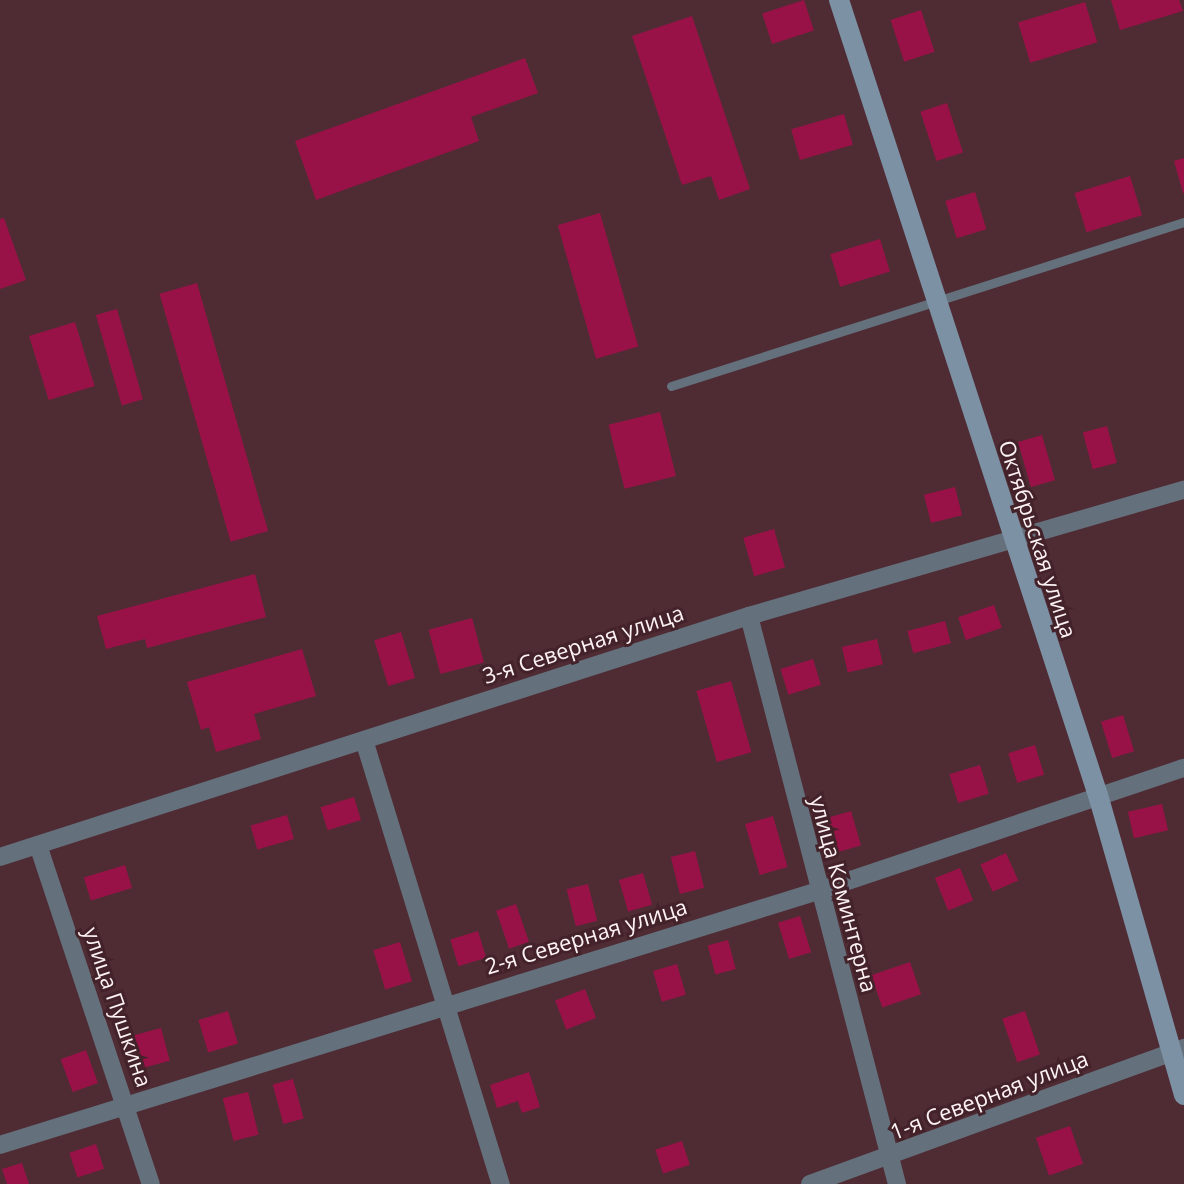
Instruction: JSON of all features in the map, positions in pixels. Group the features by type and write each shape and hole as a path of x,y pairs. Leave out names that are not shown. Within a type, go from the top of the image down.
{"street":[{"name":"Октябрьская улица","path":"839,0 933,298 1098,795 1177,1050 1184,1095"},
{"name":"3-я Северная улица","path":"0,857 749,616 1184,490"},
{"name":"улица Коминтерна","path":"749,616 818,891 897,1184"},
{"path":"364,740 501,1184"},
{"name":"2-я Северная улица","path":"0,1145 818,891 1184,768"},
{"name":"улица Пушкина","path":"38,845 151,1184"},
{"name":"1-я Северная улица","path":"810,1184 889,1158 1177,1050"}],"lane":[{"path":"671,386 933,298 1184,222"}],"building":[{"path":"804,0 814,30 772,44 762,14"},
{"path":"1111,0 1179,0 1183,11 1120,30"},
{"path":"1085,2 1097,42 1030,63 1018,22"},
{"path":"921,10 935,52 904,62 891,20"},
{"path":"692,16 750,189 719,200 711,176 682,185 632,36"},
{"path":"525,58 538,93 471,117 479,141 316,200 295,141"},
{"path":"947,103 963,152 936,161 920,112"},
{"path":"844,114 853,145 800,160 791,129"},
{"path":"1184,158 1184,193 1183,193 1174,161"},
{"path":"1130,176 1142,215 1087,232 1075,193"},
{"path":"975,192 986,229 957,238 945,201"},
{"path":"600,213 638,347 596,359 558,225"},
{"path":"4,218 26,280 0,289 0,219"},
{"path":"880,239 890,272 840,287 830,254"},
{"path":"197,283 268,531 231,542 160,294"},
{"path":"117,309 143,399 122,405 96,315"},
{"path":"75,322 95,386 49,400 29,336"},
{"path":"660,412 676,476 625,489 609,425"},
{"path":"1107,426 1117,463 1093,469 1083,432"},
{"path":"1042,435 1055,480 1031,487 1018,442"},
{"path":"955,487 962,515 931,523 924,495"},
{"path":"774,529 785,567 754,576 743,538"},
{"path":"255,574 266,617 147,648 145,639 106,649 97,616"},
{"path":"994,605 1002,628 966,640 958,617"},
{"path":"472,618 484,662 440,674 429,630"},
{"path":"945,621 951,643 913,653 907,631"},
{"path":"401,632 415,678 388,686 374,640"},
{"path":"877,639 883,664 848,672 842,647"},
{"path":"302,649 316,696 254,714 261,739 216,752 209,727 201,730 187,682"},
{"path":"813,659 821,685 788,695 780,669"},
{"path":"731,681 751,752 717,762 696,691"},
{"path":"1123,715 1134,751 1112,758 1101,722"},
{"path":"1035,745 1044,775 1017,783 1008,753"},
{"path":"980,765 989,794 958,803 949,774"},
{"path":"354,797 361,820 328,830 321,807"},
{"path":"1162,804 1168,830 1134,838 1128,812"},
{"path":"851,811 861,846 836,853 826,818"},
{"path":"287,815 294,839 257,850 250,825"},
{"path":"773,816 788,867 760,875 745,824"},
{"path":"695,851 704,888 680,894 671,857"},
{"path":"1006,853 1018,880 993,892 980,864"},
{"path":"125,865 132,888 91,901 84,878"},
{"path":"960,868 973,900 948,911 935,878"},
{"path":"643,873 652,905 628,912 619,880"},
{"path":"588,884 597,921 576,926 567,889"},
{"path":"516,904 529,942 509,949 496,911"},
{"path":"800,916 811,952 789,959 778,923"},
{"path":"478,931 486,958 458,966 450,939"},
{"path":"728,940 736,969 715,974 708,945"},
{"path":"400,942 412,981 385,989 373,950"},
{"path":"910,962 921,994 882,1007 871,975"},
{"path":"677,964 686,995 662,1002 653,971"},
{"path":"585,989 596,1018 566,1029 555,1000"},
{"path":"228,1011 238,1044 208,1053 198,1020"},
{"path":"1025,1011 1040,1054 1017,1062 1002,1019"},
{"path":"161,1028 170,1061 143,1068 134,1035"},
{"path":"86,1050 98,1083 73,1092 61,1059"},
{"path":"529,1072 540,1107 522,1113 518,1101 497,1108 490,1085"},
{"path":"293,1079 304,1119 283,1124 273,1084"},
{"path":"248,1092 259,1135 233,1141 223,1098"},
{"path":"1070,1126 1083,1164 1049,1176 1036,1138"},
{"path":"682,1141 690,1165 663,1173 655,1150"},
{"path":"96,1144 104,1169 77,1177 69,1153"},
{"path":"22,1163 29,1184 7,1184 2,1169"}]}
